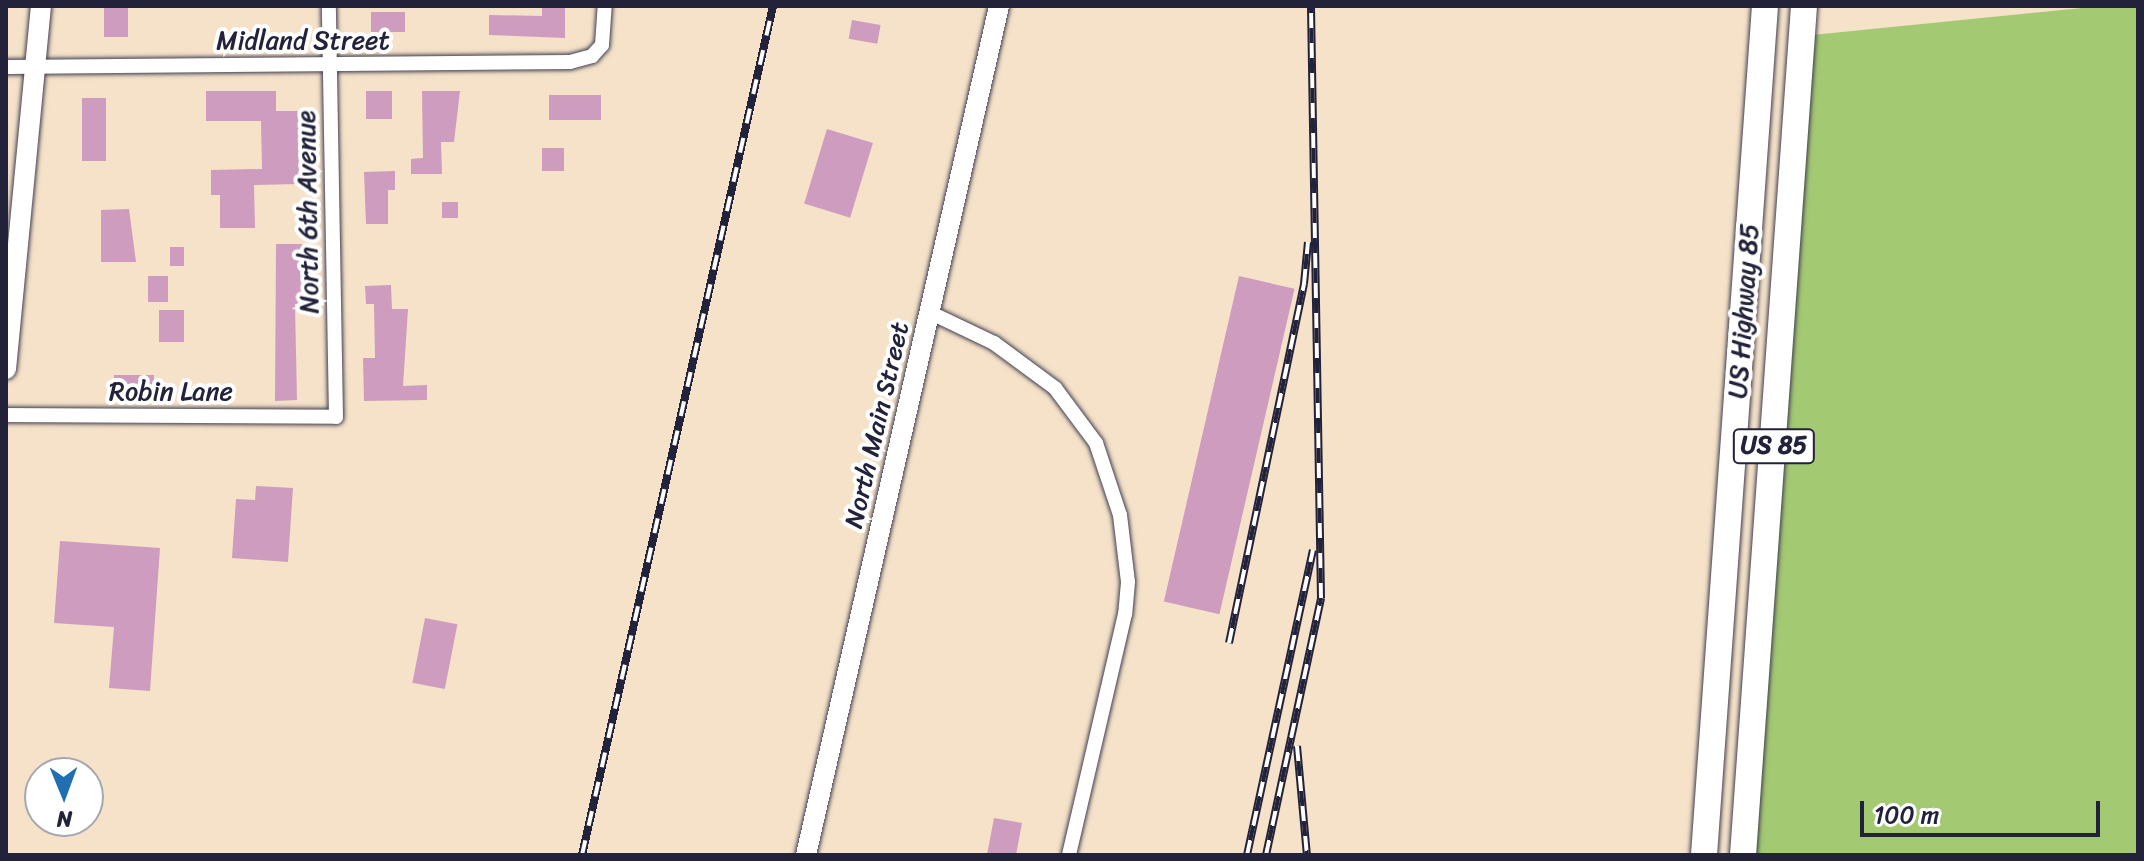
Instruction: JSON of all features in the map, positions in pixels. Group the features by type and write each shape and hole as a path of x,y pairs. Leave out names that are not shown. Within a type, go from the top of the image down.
{"highway":[{"name":"US Highway 85","path":"1704,855 1765,6"},
{"name":"US Highway 85","path":"1743,855 1804,6"}],"street":[{"path":"6,369 41,6"},
{"name":"North 6th Avenue","path":"329,6 336,417"},
{"name":"Midland Street","path":"6,67 570,62 597,52 605,31 605,6"},
{"name":"North Main Street","path":"806,855 999,6"},
{"path":"929,312 1005,350 1063,396 1096,443 1120,515 1128,582 1125,614 1069,855"},
{"name":"Robin Lane","path":"6,415 336,417"}],"green space":[{"path":"2102,6 2138,6 2138,855 1743,855 1802,36"}],"building":[{"path":"104,6 128,6 128,37 104,37"},
{"path":"542,6 565,6 565,38 489,35 489,15 542,16"},
{"path":"371,12 405,12 405,32 371,32"},
{"path":"852,20 881,25 877,44 849,39"},
{"path":"206,91 276,91 276,111 298,111 299,184 254,185 255,228 220,228 220,195 211,195 211,170 262,169 261,121 206,121"},
{"path":"366,91 392,91 392,119 366,119"},
{"path":"422,91 460,91 454,142 441,142 442,174 411,174 411,159 423,158"},
{"path":"549,95 601,95 601,120 549,120"},
{"path":"82,98 106,98 106,161 82,161"},
{"path":"827,129 873,143 850,218 804,204"},
{"path":"542,148 564,148 564,171 542,171"},
{"path":"395,171 395,190 388,190 388,224 366,224 364,172"},
{"path":"442,202 458,202 458,218 442,218"},
{"path":"129,209 136,262 101,262 101,210"},
{"path":"276,244 302,244 303,304 295,304 297,400 275,401"},
{"path":"170,247 184,247 184,266 170,266"},
{"path":"148,276 168,276 168,302 148,302"},
{"path":"1239,276 1295,289 1219,614 1164,601"},
{"path":"391,285 392,309 408,309 403,386 427,385 427,400 364,401 363,358 375,358 374,304 366,304 365,286"},
{"path":"159,310 184,310 184,342 159,342"},
{"path":"114,375 154,375 154,397 114,397"},
{"path":"256,486 293,488 288,562 232,558 236,499 255,500"},
{"path":"60,541 160,548 150,691 109,688 114,627 54,623"},
{"path":"425,618 457,624 445,689 412,683"},
{"path":"994,818 1022,823 1016,855 987,855"}],"railway":[{"path":"582,855 773,6"},
{"path":"1266,855 1321,598 1311,6"},
{"path":"1229,643 1304,284 1308,242"},
{"path":"1247,855 1313,550"},
{"path":"1297,746 1307,855"}]}
